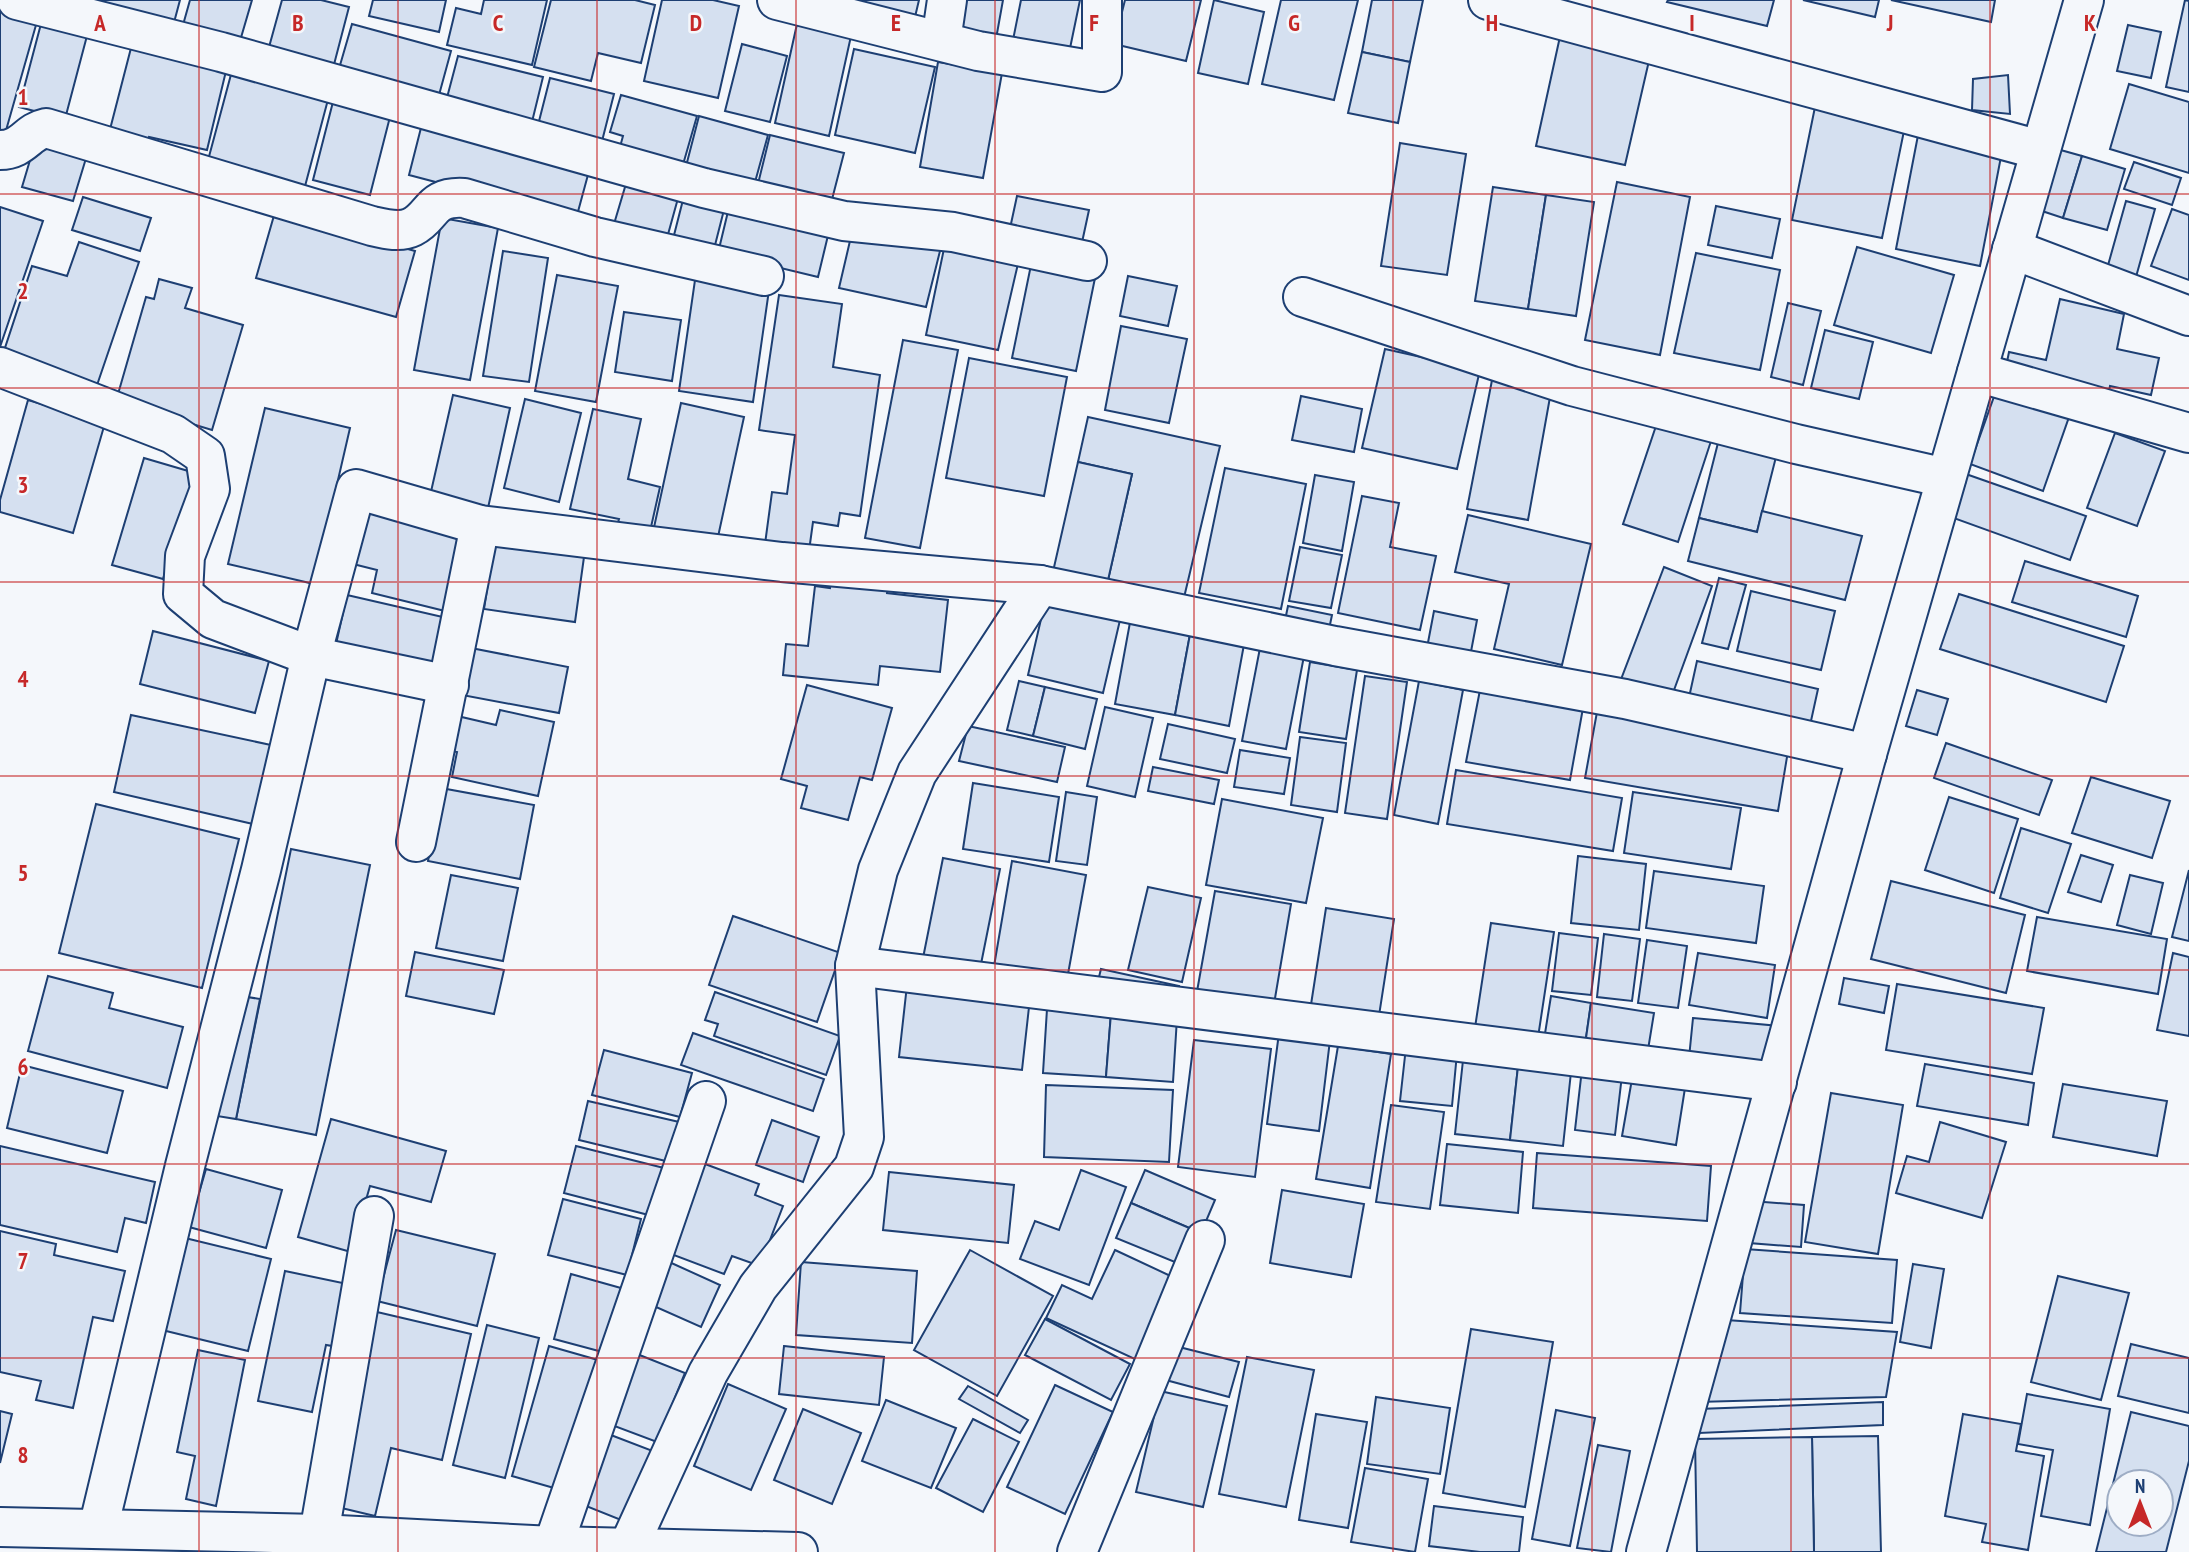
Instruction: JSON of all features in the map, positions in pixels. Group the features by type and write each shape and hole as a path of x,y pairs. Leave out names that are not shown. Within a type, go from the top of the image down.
{"street":[{"path":"17,0 221,52 704,188 844,221 953,232 1087,261"},
{"path":"777,0 978,51 1101,72 1101,0"},
{"path":"940,41 947,0"},
{"path":"1488,0 2040,150"},
{"path":"1646,1552 1867,754 2084,0"},
{"path":"0,150 10,150 25,142 36,130 46,128 372,226 403,229 414,226 432,206 451,197 464,198 595,237 764,276"},
{"path":"2012,249 2189,316"},
{"path":"1303,297 1572,386 1796,444 1946,478"},
{"path":"0,367 173,434 205,456 210,489 185,556 183,594 213,619 311,656 449,685"},
{"path":"1977,372 2189,433"},
{"path":"98,1529 185,1166 261,870 311,656 356,489 480,525 782,562 1040,585 1335,646 1625,699 1867,754"},
{"path":"416,842 480,525"},
{"path":"628,1548 708,1373 758,1287 854,1167 864,1137 855,966 878,870 917,773 1040,585"},
{"path":"855,966 1777,1082"},
{"path":"553,1546 706,1101"},
{"path":"309,1540 374,1216"},
{"path":"1077,1552 1205,1240"},
{"path":"0,1539 0,1527 98,1529 309,1540 781,1551"}],"building":[{"path":"54,0 180,0 172,30"},
{"path":"190,0 252,0 240,41 183,25"},
{"path":"282,0 321,0 349,7 331,76 266,58"},
{"path":"373,0 446,0 439,32 369,16"},
{"path":"484,0 547,0 532,65 447,45 456,8 481,14"},
{"path":"551,0 635,0 655,5 641,63 598,53 591,81 534,67"},
{"path":"662,0 713,0 739,6 718,98 644,81"},
{"path":"839,0 919,0 915,17"},
{"path":"954,0 1003,0 996,39 948,30"},
{"path":"1021,0 1080,0 1068,58 1012,45"},
{"path":"1125,0 1201,0 1186,61 1114,44"},
{"path":"1214,0 1264,12 1248,84 1198,73"},
{"path":"1281,0 1358,0 1334,100 1262,84"},
{"path":"1372,0 1423,0 1410,62 1362,52"},
{"path":"1774,0 1767,26 1667,2"},
{"path":"1803,0 1879,0 1875,17"},
{"path":"1891,0 1995,0 1991,22"},
{"path":"2185,0 2189,1 2189,92 2166,87"},
{"path":"0,8 38,18 3,141 0,140"},
{"path":"42,20 88,32 65,119 19,107"},
{"path":"352,24 451,51 436,106 336,79"},
{"path":"797,24 851,36 829,136 775,123"},
{"path":"2128,25 2161,32 2151,78 2117,71"},
{"path":"1561,32 1651,52 1625,165 1536,146"},
{"path":"742,44 787,56 770,122 725,111"},
{"path":"131,48 226,71 207,150 149,137 145,150 107,141"},
{"path":"854,49 935,67 915,153 835,135"},
{"path":"1362,52 1410,62 1398,123 1348,113"},
{"path":"458,56 543,77 530,130 444,109"},
{"path":"938,62 1002,73 983,178 920,167"},
{"path":"233,67 330,92 304,190 207,164"},
{"path":"2008,75 2010,114 1972,110 1973,79"},
{"path":"550,78 614,94 600,149 536,133"},
{"path":"2129,84 2189,102 2189,173 2110,149"},
{"path":"335,94 392,109 370,195 313,180"},
{"path":"621,95 697,116 680,175 617,158 623,136 610,132"},
{"path":"1815,107 1905,126 1882,238 1792,220"},
{"path":"424,116 592,160 576,219 409,175"},
{"path":"699,116 768,135 752,193 684,174"},
{"path":"1920,125 2004,141 1980,266 1896,249"},
{"path":"770,135 844,153 829,211 756,192"},
{"path":"36,140 87,155 73,201 22,187"},
{"path":"1400,143 1466,154 1447,275 1381,266"},
{"path":"2057,149 2082,156 2063,218 2039,210"},
{"path":"2082,156 2125,169 2107,230 2063,218"},
{"path":"2134,162 2181,178 2172,205 2124,189"},
{"path":"628,177 680,191 667,238 614,224"},
{"path":"1617,182 1690,197 1660,355 1585,340"},
{"path":"1493,187 1546,195 1528,309 1475,301"},
{"path":"685,192 726,202 713,253 672,243"},
{"path":"1546,195 1594,202 1576,316 1528,309"},
{"path":"1017,196 1089,210 1081,247 1009,233"},
{"path":"83,197 151,218 140,251 72,230"},
{"path":"731,199 831,223 818,277 718,253"},
{"path":"2126,201 2155,209 2134,284 2105,276"},
{"path":"1716,206 1780,219 1772,258 1708,245"},
{"path":"0,207 43,221 0,347"},
{"path":"2172,209 2189,215 2189,280 2151,266"},
{"path":"275,212 415,251 396,317 256,278"},
{"path":"442,218 498,228 470,380 414,370"},
{"path":"853,228 941,247 926,307 839,288"},
{"path":"946,239 1020,255 998,350 926,335"},
{"path":"79,242 139,262 95,391 1,360 32,266 67,276"},
{"path":"1857,247 1954,275 1931,353 1834,325"},
{"path":"503,251 548,258 529,382 483,376"},
{"path":"1696,253 1780,270 1760,370 1674,353"},
{"path":"1031,265 1095,278 1076,371 1012,358"},
{"path":"557,275 618,286 596,402 535,391"},
{"path":"1128,276 1177,286 1168,326 1120,316"},
{"path":"159,279 192,288 185,308 243,325 212,430 116,401 146,297 154,299"},
{"path":"695,280 769,290 753,402 679,391"},
{"path":"779,295 842,304 833,367 880,375 860,516 840,513 838,526 813,522 809,551 765,544 772,492 787,494 795,435 759,430"},
{"path":"2060,299 2124,314 2117,349 2159,358 2151,395 2110,386 2108,396 2005,372 2009,352 2046,360"},
{"path":"1788,303 1821,311 1803,385 1771,377"},
{"path":"624,312 681,320 672,381 615,372"},
{"path":"1121,326 1187,339 1169,423 1105,410"},
{"path":"1825,330 1873,342 1859,399 1811,388"},
{"path":"903,340 958,350 920,548 865,538"},
{"path":"1385,349 1480,370 1457,469 1362,448"},
{"path":"969,358 1067,377 1044,496 946,478"},
{"path":"1493,375 1552,386 1528,520 1467,509"},
{"path":"1996,391 2069,417 2043,491 1970,464"},
{"path":"453,395 510,408 488,508 430,496"},
{"path":"1301,396 1362,409 1354,452 1292,440"},
{"path":"525,399 581,413 559,502 504,488"},
{"path":"28,400 105,423 73,533 0,512 0,500"},
{"path":"681,403 744,417 716,546 653,532"},
{"path":"265,408 350,428 314,584 228,564"},
{"path":"593,409 641,419 628,479 660,487 649,536 616,529 619,519 570,509"},
{"path":"1088,417 1220,446 1182,606 1106,589 1132,474 1078,462"},
{"path":"1658,420 1712,438 1678,542 1623,524"},
{"path":"2115,433 2165,451 2137,526 2087,508"},
{"path":"1720,435 1778,449 1757,532 1699,518"},
{"path":"144,458 195,473 163,579 112,565"},
{"path":"1078,462 1132,474 1106,589 1052,576"},
{"path":"1225,468 1306,484 1281,609 1199,593"},
{"path":"1963,473 2086,516 2070,560 1948,516"},
{"path":"1315,475 1354,482 1342,551 1303,543"},
{"path":"1362,496 1399,503 1390,547 1436,556 1420,630 1338,613"},
{"path":"363,511 468,538 449,612 372,593 377,570 349,563"},
{"path":"1762,511 1862,536 1845,600 1688,561 1699,518 1757,532"},
{"path":"1468,515 1591,544 1562,665 1494,649 1509,584 1455,572"},
{"path":"494,544 584,557 575,622 484,609"},
{"path":"1300,547 1342,555 1331,608 1289,601"},
{"path":"2025,561 2138,596 2126,637 2012,602"},
{"path":"1664,567 1712,586 1670,701 1620,682"},
{"path":"832,571 889,577 887,593 948,600 940,672 880,666 878,685 783,675 786,644 808,646 815,586 830,588"},
{"path":"1719,578 1746,585 1728,649 1702,643"},
{"path":"1751,591 1835,611 1821,670 1737,651"},
{"path":"1959,594 2124,646 2106,702 1940,649"},
{"path":"347,595 447,618 433,676 334,653"},
{"path":"1045,602 1120,620 1103,693 1028,675"},
{"path":"1288,606 1332,615 1327,639 1283,630"},
{"path":"1434,611 1477,620 1469,662 1426,653"},
{"path":"1131,617 1191,629 1175,715 1115,704"},
{"path":"1191,629 1245,639 1229,726 1175,715"},
{"path":"153,631 269,661 255,713 140,684"},
{"path":"471,648 568,667 559,713 462,695"},
{"path":"1260,648 1304,656 1286,749 1242,741"},
{"path":"1697,661 1818,689 1809,730 1688,702"},
{"path":"1310,662 1357,670 1346,739 1299,732"},
{"path":"1365,676 1407,682 1387,819 1345,813"},
{"path":"1019,681 1045,687 1033,736 1007,730"},
{"path":"1419,681 1463,690 1438,824 1394,815"},
{"path":"807,685 892,708 872,780 860,777 848,820 801,808 807,786 781,779"},
{"path":"1045,687 1097,699 1085,749 1033,736"},
{"path":"1480,690 1583,708 1570,780 1466,762"},
{"path":"1917,690 1948,699 1937,735 1906,726"},
{"path":"1105,707 1153,718 1135,797 1087,786"},
{"path":"500,710 554,722 538,796 452,777 457,752 444,750 453,715 496,725"},
{"path":"1597,712 1789,745 1778,811 1585,778"},
{"path":"131,715 271,745 253,824 114,792"},
{"path":"1168,724 1235,739 1227,773 1160,759"},
{"path":"968,726 1065,747 1057,782 959,761"},
{"path":"1300,737 1346,743 1337,812 1291,805"},
{"path":"1946,743 2052,780 2039,815 1934,778"},
{"path":"1240,750 1290,758 1284,794 1234,787"},
{"path":"1153,767 1219,780 1214,804 1148,791"},
{"path":"1456,770 1622,798 1613,851 1447,824"},
{"path":"2091,777 2170,801 2152,858 2072,833"},
{"path":"973,783 1059,797 1049,862 963,849"},
{"path":"441,788 534,805 520,879 428,861"},
{"path":"1066,792 1097,797 1087,865 1056,861"},
{"path":"1633,792 1741,808 1731,869 1624,853"},
{"path":"1949,797 2018,819 1994,893 1925,870"},
{"path":"1222,799 1323,818 1306,903 1206,885"},
{"path":"96,804 239,839 202,988 59,953"},
{"path":"2021,828 2071,844 2048,913 2000,898"},
{"path":"291,849 370,865 316,1135 236,1119"},
{"path":"2081,855 2113,865 2101,902 2068,892"},
{"path":"1578,856 1646,864 1639,930 1571,923"},
{"path":"943,858 1000,869 979,974 922,963"},
{"path":"1012,861 1086,875 1066,985 993,972"},
{"path":"2189,870 2189,941 2172,937"},
{"path":"1654,871 1764,886 1756,943 1646,928"},
{"path":"451,875 518,888 503,961 436,948"},
{"path":"2130,875 2163,883 2151,934 2117,925"},
{"path":"1891,881 2025,915 2006,993 1871,959"},
{"path":"1148,887 1201,898 1182,982 1128,970"},
{"path":"1215,891 1291,904 1273,1010 1196,997"},
{"path":"1326,908 1394,919 1378,1022 1310,1011"},
{"path":"733,916 841,953 817,1022 709,985"},
{"path":"2037,917 2167,939 2158,994 2027,971"},
{"path":"1491,923 1554,932 1537,1044 1474,1034"},
{"path":"1559,933 1598,938 1591,995 1552,991"},
{"path":"1604,934 1640,939 1632,1001 1597,997"},
{"path":"1647,940 1687,946 1678,1008 1638,1003"},
{"path":"415,952 504,970 494,1014 406,996"},
{"path":"1698,953 1775,965 1767,1018 1689,1005"},
{"path":"2173,953 2189,957 2189,1036 2157,1030"},
{"path":"1101,969 1179,986 1175,1004 1097,985"},
{"path":"48,976 113,993 109,1008 183,1027 167,1088 28,1051"},
{"path":"1844,978 1889,986 1884,1013 1839,1004"},
{"path":"1897,984 2044,1008 2032,1074 1886,1050"},
{"path":"907,985 1030,998 1022,1070 899,1057"},
{"path":"715,992 840,1036 826,1075 714,1036 718,1024 705,1020"},
{"path":"241,996 260,999 236,1119 217,1116"},
{"path":"1551,996 1591,1003 1584,1052 1543,1046"},
{"path":"1591,1003 1654,1013 1646,1062 1584,1052"},
{"path":"1047,1009 1111,1013 1106,1077 1043,1073"},
{"path":"1111,1013 1177,1018 1173,1082 1106,1077"},
{"path":"1693,1018 1779,1026 1774,1077 1688,1068"},
{"path":"693,1033 824,1079 813,1111 681,1065"},
{"path":"1279,1033 1330,1040 1319,1131 1267,1124"},
{"path":"1194,1040 1271,1049 1255,1177 1178,1167"},
{"path":"1338,1046 1391,1054 1370,1188 1316,1179"},
{"path":"1406,1047 1457,1053 1452,1106 1400,1101"},
{"path":"604,1050 692,1073 680,1117 592,1095"},
{"path":"1464,1051 1519,1057 1510,1140 1455,1134"},
{"path":"1519,1057 1572,1063 1563,1146 1510,1140"},
{"path":"1925,1064 2034,1083 2028,1125 1917,1106"},
{"path":"22,1065 123,1091 107,1153 7,1128"},
{"path":"1582,1069 1622,1075 1615,1135 1575,1130"},
{"path":"1632,1079 1685,1088 1676,1145 1622,1136"},
{"path":"2063,1084 2167,1101 2157,1156 2053,1137"},
{"path":"1046,1085 1173,1090 1169,1162 1044,1157"},
{"path":"1831,1093 1903,1105 1878,1254 1805,1242"},
{"path":"588,1101 688,1124 678,1164 579,1140"},
{"path":"1391,1105 1444,1112 1430,1209 1376,1202"},
{"path":"331,1119 446,1151 431,1202 370,1186 351,1252 298,1237"},
{"path":"772,1120 819,1137 803,1182 756,1165"},
{"path":"1940,1122 2006,1142 1982,1218 1896,1193 1907,1156 1929,1162"},
{"path":"1447,1144 1523,1152 1518,1213 1440,1205"},
{"path":"0,1146 155,1182 146,1223 125,1218 117,1252 0,1225"},
{"path":"576,1146 672,1170 660,1218 564,1193"},
{"path":"1537,1153 1711,1166 1707,1221 1533,1208"},
{"path":"705,1164 759,1184 755,1195 783,1206 760,1266 732,1256 724,1274 671,1254"},
{"path":"206,1169 282,1190 266,1248 189,1227"},
{"path":"1081,1170 1126,1187 1089,1285 1020,1259 1035,1221 1059,1230"},
{"path":"1145,1170 1215,1200 1201,1233 1131,1203"},
{"path":"889,1172 1014,1185 1008,1243 883,1230"},
{"path":"1282,1190 1364,1204 1351,1277 1270,1263"},
{"path":"563,1199 641,1219 627,1275 548,1255"},
{"path":"1751,1201 1804,1205 1801,1247 1749,1243"},
{"path":"1131,1203 1201,1233 1187,1267 1116,1238"},
{"path":"396,1230 495,1254 477,1326 377,1301"},
{"path":"0,1231 56,1244 54,1255 125,1271 113,1321 93,1317 73,1408 36,1400 41,1381 0,1372"},
{"path":"185,1238 271,1259 248,1351 162,1330"},
{"path":"1745,1249 1897,1260 1892,1323 1740,1313"},
{"path":"970,1250 1053,1296 997,1396 914,1350"},
{"path":"1115,1250 1177,1279 1139,1361 1046,1318 1062,1285 1092,1299"},
{"path":"667,1261 720,1285 701,1327 647,1303"},
{"path":"801,1262 917,1271 912,1343 796,1335"},
{"path":"1913,1264 1944,1269 1931,1348 1900,1342"},
{"path":"285,1271 357,1286 344,1348 326,1345 312,1412 258,1401"},
{"path":"571,1274 628,1290 610,1354 554,1339"},
{"path":"2058,1276 2129,1293 2101,1400 2031,1382"},
{"path":"377,1312 471,1334 442,1460 391,1448 375,1516 333,1506"},
{"path":"1045,1319 1130,1364 1111,1400 1025,1355"},
{"path":"1726,1320 1897,1332 1886,1397 1697,1402"},
{"path":"487,1325 539,1338 505,1478 453,1465"},
{"path":"1471,1329 1553,1342 1525,1507 1443,1493"},
{"path":"2131,1344 2189,1358 2189,1413 2118,1396"},
{"path":"1171,1345 1239,1362 1229,1397 1162,1379"},
{"path":"549,1346 605,1362 568,1492 512,1476"},
{"path":"784,1346 884,1357 879,1405 779,1394"},
{"path":"198,1350 245,1360 216,1506 186,1499 195,1456 177,1452"},
{"path":"637,1354 685,1373 657,1442 609,1424"},
{"path":"1247,1357 1314,1370 1286,1507 1219,1494"},
{"path":"728,1384 786,1409 751,1490 694,1466"},
{"path":"1055,1385 1113,1412 1065,1514 1007,1487"},
{"path":"968,1386 1028,1420 1020,1433 959,1399"},
{"path":"1160,1391 1227,1406 1203,1507 1136,1492"},
{"path":"2027,1394 2110,1409 2090,1525 2041,1516 2053,1450 2018,1444"},
{"path":"1376,1397 1450,1408 1440,1474 1367,1464"},
{"path":"886,1400 956,1428 931,1488 862,1461"},
{"path":"1883,1402 1883,1425 1699,1433 1698,1409"},
{"path":"803,1409 861,1433 832,1504 774,1480"},
{"path":"1556,1410 1595,1418 1570,1546 1532,1539"},
{"path":"0,1411 12,1414 0,1463"},
{"path":"2131,1412 2189,1426 2189,1461 2175,1516 2175,1468 2117,1468"},
{"path":"1316,1414 1367,1422 1348,1528 1299,1520"},
{"path":"1963,1414 2021,1424 2016,1451 2044,1456 2028,1550 1982,1542 1986,1524 1945,1516"},
{"path":"973,1419 1019,1442 983,1512 936,1488"},
{"path":"603,1432 658,1453 631,1524 576,1502"},
{"path":"1878,1436 1881,1552 1814,1552 1812,1437"},
{"path":"1812,1437 1814,1552 1697,1552 1695,1439"},
{"path":"1598,1445 1630,1451 1611,1552 1577,1548"},
{"path":"1365,1468 1428,1479 1415,1552 1351,1542"},
{"path":"1434,1506 1523,1517 1519,1552 1480,1552 1429,1546"},
{"path":"2105,1516 2105,1538 2170,1538 2166,1552 2096,1552"}]}
